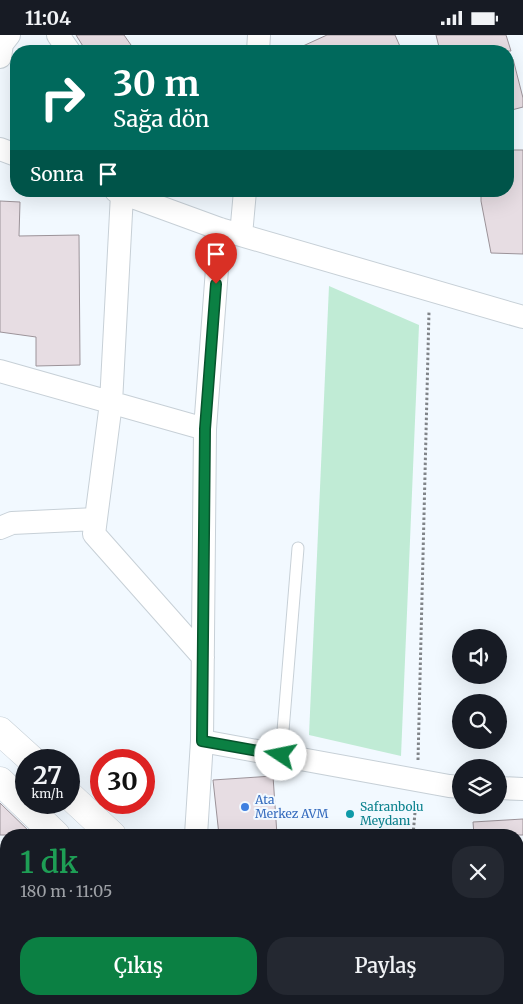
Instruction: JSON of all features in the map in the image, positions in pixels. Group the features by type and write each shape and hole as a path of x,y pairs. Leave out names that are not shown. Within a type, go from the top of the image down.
{"street":[{"path":"0,57 2,44 9,35"},
{"path":"119,197 111,403 94,534 202,657"},
{"path":"133,197 230,232 523,317"},
{"path":"169,197 182,215"},
{"path":"196,829 202,741 205,429 230,232 243,197"},
{"path":"0,371 205,429"},
{"path":"0,528 12,523 96,519"},
{"path":"0,731 20,749"},
{"path":"202,741 452,786"},
{"path":"0,781 50,829"},
{"path":"507,788 523,789"},
{"path":"80,805 106,829"}],"lane":[{"path":"281,755 298,548"}],"path":[{"path":"413,829 417,781 429,290"}],"green space":[{"path":"329,286 419,325 401,756 309,735"}],"building":[{"path":"76,35 124,35 131,45 82,45"},
{"path":"327,35 395,35 399,45 305,45"},
{"path":"436,35 506,35 509,45 438,45"},
{"path":"514,63 523,98 523,107 514,109"},
{"path":"514,150 523,150 523,254 491,253 481,197 514,197"},
{"path":"0,201 20,202 19,236 79,235 80,365 36,366 36,337 0,332"},
{"name":"Ata Merkez AVM","path":"273,776 277,829 218,829 213,780"},
{"path":"0,803 27,829 0,829"},
{"path":"523,819 523,829 474,829 473,822"}],"place":[{"name":"Ata Merkez AVM","path":"245,807"},
{"name":"Safranbolu Meydanı","path":"350,814"}],"route":[{"path":"216,284 205,429 202,741 281,755"}]}
